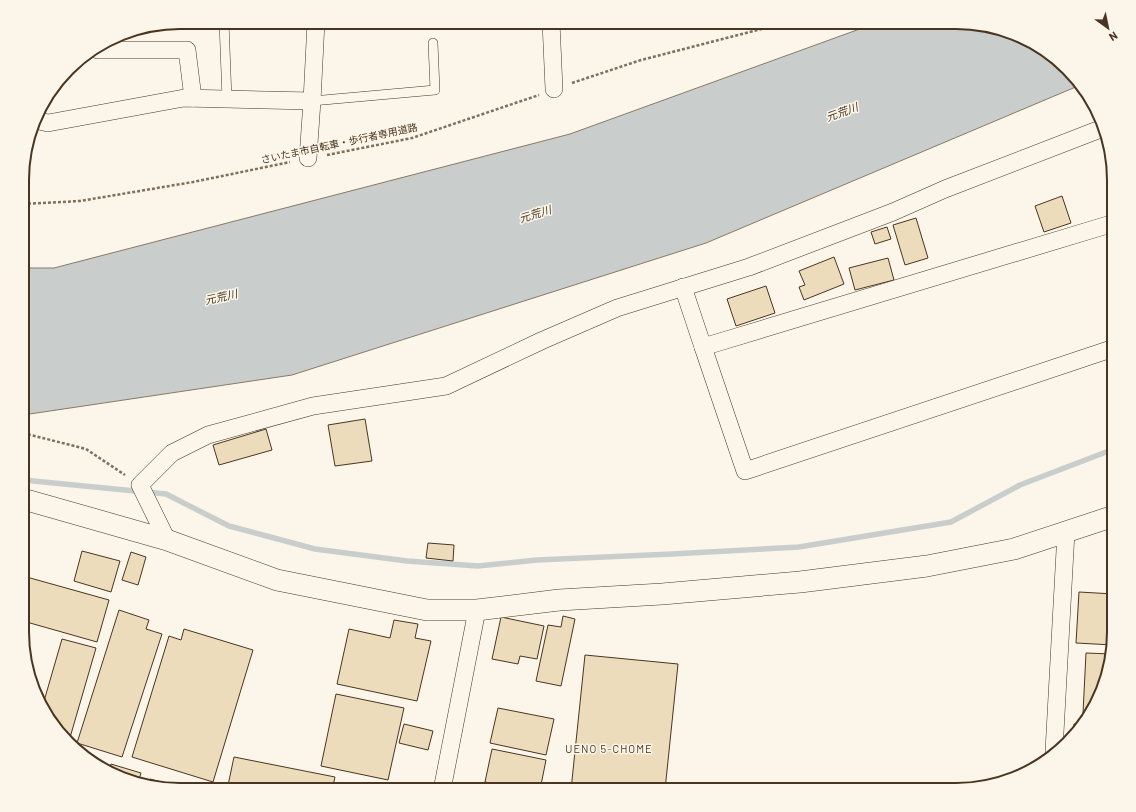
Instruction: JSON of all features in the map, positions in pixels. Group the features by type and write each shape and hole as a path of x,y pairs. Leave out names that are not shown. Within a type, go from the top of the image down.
{"street":[{"path":"308,158 316,29"},
{"path":"551,29 554,89"},
{"path":"102,50 187,50 193,98"},
{"path":"40,121 48,123 184,98 312,101"},
{"path":"167,540 140,484 172,453 208,435 313,406 446,386 541,341 617,308 749,267 892,212 945,188 1098,129"},
{"path":"703,347 1107,225"},
{"path":"684,287 745,471 1107,350"},
{"path":"29,501 167,540 278,580 426,610 477,610 559,600 662,594 800,582 927,566 1014,550 1107,518"},
{"path":"1054,747 1066,532"},
{"path":"443,783 477,610"}],"lane":[{"path":"224,29 227,99"},
{"path":"312,101 435,90 433,43"}],"path":[{"name":"さいたま市自転車・歩行者専用道路","path":"29,204 80,201 193,182 412,138 641,60 762,29"},
{"path":"29,435 86,449 140,484"}],"water":[{"name":"元荒川","path":"860,29 966,29 995,34 1014,40 1040,54 1056,66 1075,87 706,243 292,375 29,414 29,268 54,268 570,134"}],"building":[{"path":"1062,196 1071,223 1044,232 1035,206"},
{"path":"916,218 928,258 905,265 893,225"},
{"path":"887,227 891,239 875,244 871,232"},
{"path":"834,257 844,284 804,300 799,287 805,285 799,271"},
{"path":"888,258 894,280 855,290 849,268"},
{"path":"766,286 775,313 736,326 727,299"},
{"path":"365,419 372,461 335,466 328,425"},
{"path":"266,429 272,450 219,465 213,445"},
{"path":"428,543 454,545 453,561 426,558"},
{"path":"82,551 120,561 111,592 74,581"},
{"path":"131,552 146,557 138,585 122,580"},
{"path":"29,578 109,600 97,642 29,623"},
{"path":"1079,592 1107,594 1107,645 1076,643"},
{"path":"119,610 149,620 146,629 162,634 122,757 77,743"},
{"path":"563,616 575,619 561,686 536,681 548,625 561,627"},
{"path":"501,617 544,626 537,659 520,656 518,664 492,659"},
{"path":"394,620 418,624 415,638 431,641 417,701 337,684 349,629 390,638"},
{"path":"184,629 253,650 213,782 132,757 169,636 181,640"},
{"path":"62,639 96,648 70,736 54,716 45,699"},
{"path":"1086,653 1106,654 1096,690 1083,713"},
{"path":"585,655 678,664 666,783 572,783"},
{"path":"336,694 404,708 388,780 321,766"},
{"path":"498,708 554,719 546,755 490,743"},
{"path":"404,724 433,731 428,750 399,743"},
{"path":"492,749 546,760 541,783 485,782"},
{"path":"234,757 335,777 334,783 228,783"},
{"path":"111,764 141,773 140,778 122,772 110,766"}],"waterway":[{"path":"29,481 166,494 229,526 315,549 407,561 478,566 537,560 799,547 951,522 1020,485 1107,452"}],"district":[{"name":"UENO 5-CHOME","path":"609,749"}]}
